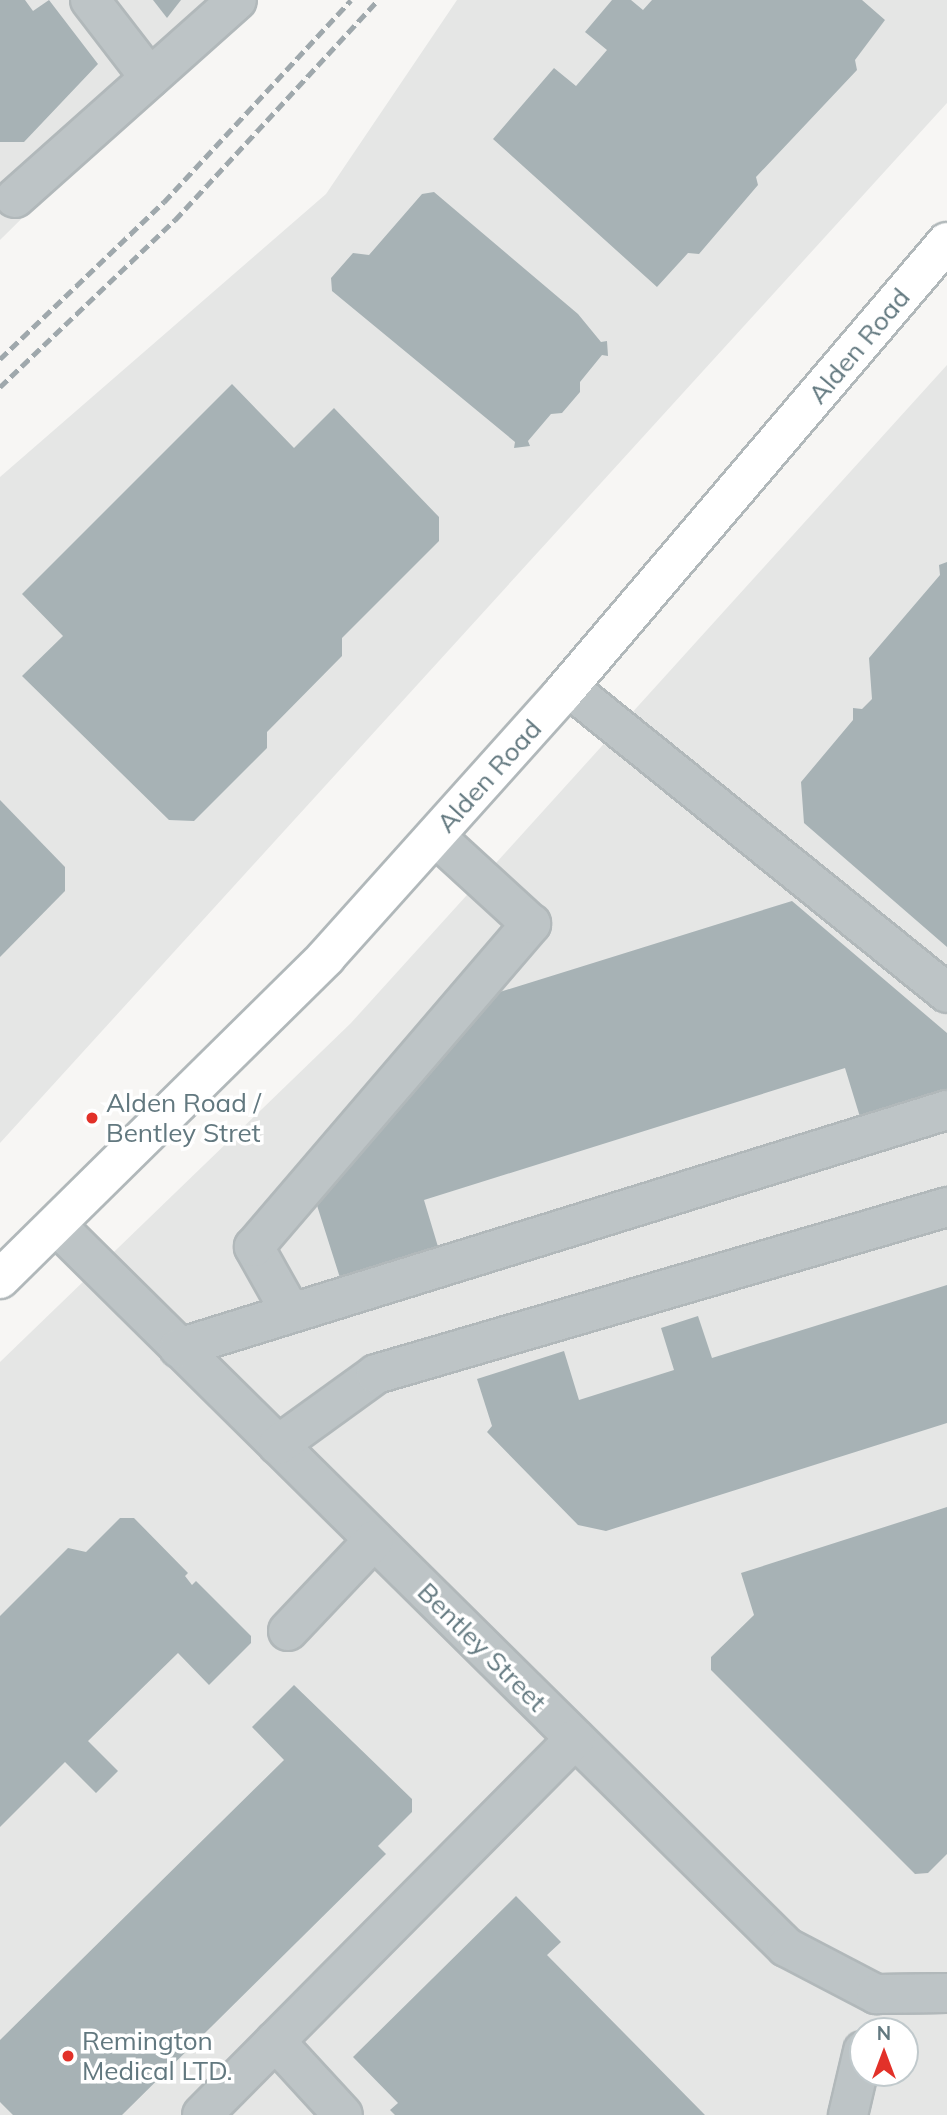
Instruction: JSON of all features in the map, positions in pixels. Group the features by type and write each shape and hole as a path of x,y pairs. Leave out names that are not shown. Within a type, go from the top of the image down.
{"main road":[{"name":"Alden Road","path":"0,1279 326,957 568,687 947,242"}],"street":[{"path":"90,0 150,78"},
{"path":"5,195 150,78 237,0"},
{"path":"568,687 947,993"},
{"path":"291,1313 254,1247 531,924 435,836"},
{"path":"180,1348 947,1110"},
{"path":"278,1445 376,1374 947,1207"},
{"name":"Bentley Street","path":"56,1225 786,1947 876,1994 947,1993"},
{"path":"288,1631 374,1540"},
{"path":"202,2115 575,1739"},
{"path":"871,2017 876,1994"},
{"path":"275,2041 343,2115"},
{"path":"848,2115 855,2087"}],"shaded area":[{"path":"0,0 243,0 0,240"},
{"path":"457,0 947,0 947,103 0,1143 0,477 326,194"},
{"path":"947,365 947,2115 0,2115 0,1362 351,1023"}],"building":[{"path":"0,0 25,0 33,11 49,0 98,64 24,142 0,142"},
{"path":"153,0 181,0 167,18"},
{"path":"612,0 631,0 643,10 652,0 862,0 885,20 855,60 857,70 756,177 758,185 699,254 688,253 657,287 493,139 554,68 576,86 607,50 585,32"},
{"path":"434,192 578,314 601,342 607,341 608,356 602,355 580,382 580,392 562,413 551,414 528,441 530,446 514,448 515,442 332,291 331,278 353,253 369,255 422,194"},
{"path":"232,384 294,448 334,408 439,517 439,541 342,638 342,656 267,732 267,748 194,821 169,820 22,676 63,636 22,594"},
{"path":"947,562 947,947 804,823 801,782 853,720 853,708 862,709 872,699 869,658 940,575 939,565"},
{"path":"0,800 65,867 65,891 0,957"},
{"path":"792,901 947,1033 947,1089 860,1117 845,1068 424,1200 439,1250 341,1281 314,1196 487,996"},
{"path":"947,1285 947,1423 606,1531 578,1525 487,1432 492,1426 477,1379 564,1351 579,1400 674,1370 661,1328 698,1316 712,1358"},
{"path":"947,1507 947,1854 928,1873 915,1874 711,1670 711,1657 754,1615 741,1573"},
{"path":"120,1518 134,1518 188,1573 185,1576 192,1585 196,1581 251,1636 251,1643 209,1685 178,1653 88,1741 118,1771 96,1793 65,1762 0,1827 0,1616 68,1548 86,1552"},
{"path":"294,1685 412,1799 412,1812 378,1846 386,1854 122,2115 13,2115 0,2102 0,2040 284,1760 252,1727"},
{"path":"516,1896 561,1942 547,1955 705,2115 395,2115 390,2110 398,2103 353,2057"}],"railway":[{"path":"0,359 164,202 351,0"},
{"path":"0,387 175,220 378,0"}],"place":[{"name":"Alden Road / Bentley Stret","path":"92,1118"},
{"name":"Remington Medical LTD.","path":"68,2056"}]}
